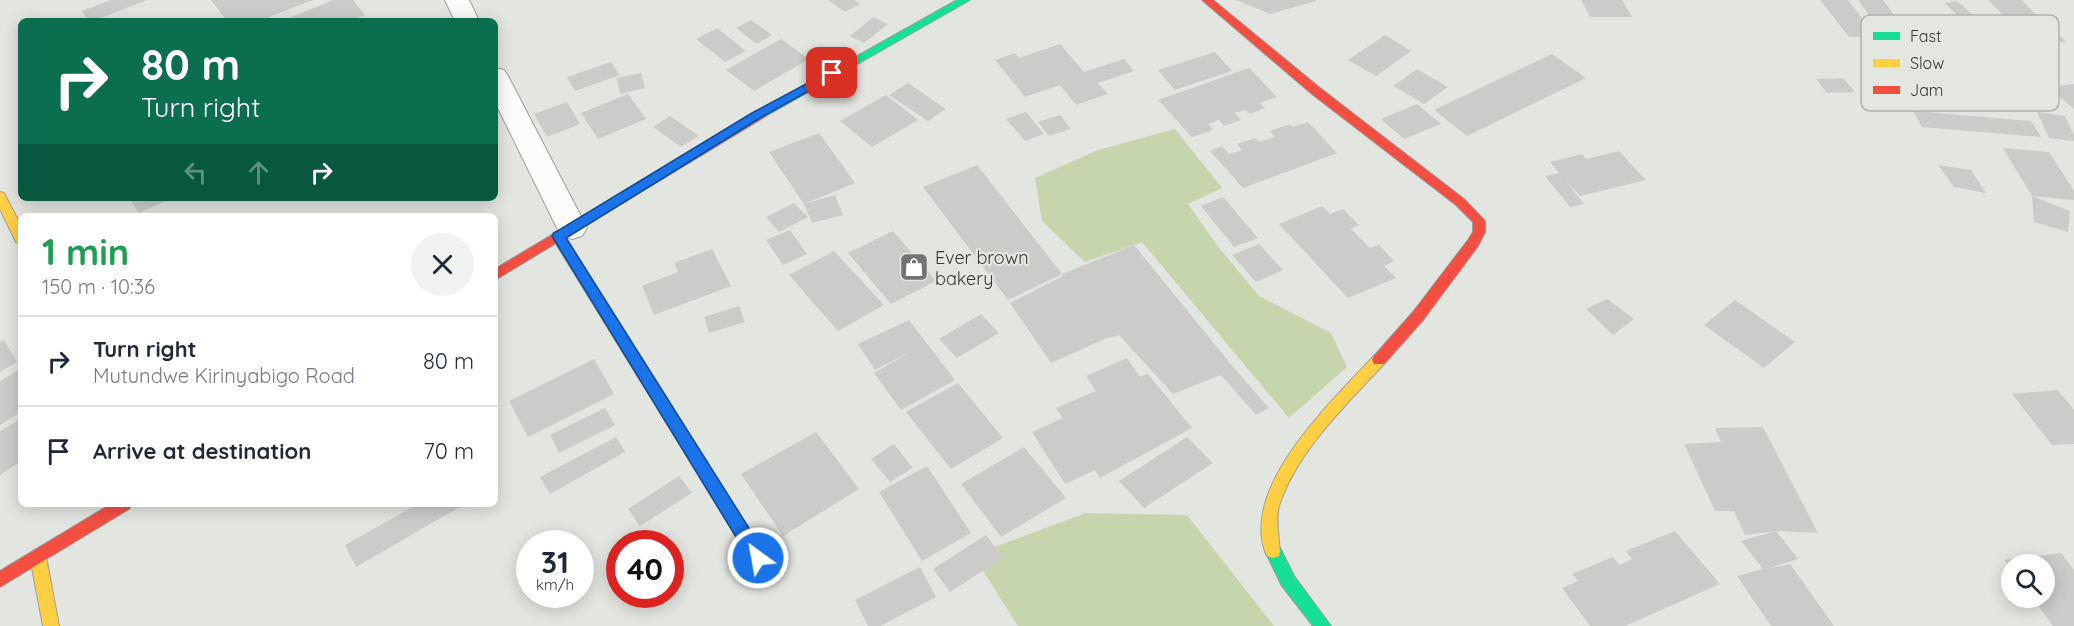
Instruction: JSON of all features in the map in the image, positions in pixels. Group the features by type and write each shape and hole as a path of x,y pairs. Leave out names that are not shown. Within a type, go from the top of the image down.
{"street":[{"path":"457,0 466,18"},
{"path":"498,273 756,116 965,0"},
{"path":"1207,0 1316,91 1461,202 1479,221 1479,232 1473,243 1418,315 1289,466 1274,496 1268,527 1275,560 1323,626"},
{"path":"498,83 565,232 758,558"},
{"path":"0,196 18,233"},
{"path":"0,580 119,507"},
{"path":"38,557 51,626"}],"green space":[{"path":"1175,129 1222,188 1188,204 1219,248 1259,296 1331,333 1347,367 1289,418 1142,242 1085,262 1042,221 1035,178 1098,150"},
{"path":"1086,513 1187,515 1274,626 1018,626 973,555"}],"building":[{"path":"111,0 147,0 101,18 86,18 82,11"},
{"path":"211,0 313,0 267,18 225,18"},
{"path":"333,0 353,0 365,15 358,18 289,18"},
{"path":"828,0 854,0 860,4 845,12"},
{"path":"1236,0 1316,0 1316,1 1270,14"},
{"path":"1581,0 1622,0 1632,17 1590,17"},
{"path":"1820,0 1848,0 1861,17 1861,37 1849,37"},
{"path":"1858,0 1883,0 1894,15 1869,15"},
{"path":"1988,0 2022,0 2036,15 2003,15"},
{"path":"1957,1 1973,15 1957,15 1945,3"},
{"path":"873,17 888,24 864,43 850,36"},
{"path":"751,20 772,35 757,44 736,28"},
{"path":"717,28 746,51 725,62 696,39"},
{"path":"2059,34 2066,42 2059,42"},
{"path":"1385,35 1411,51 1376,76 1348,60"},
{"path":"781,39 809,59 754,91 726,70"},
{"path":"1060,44 1084,72 1124,59 1134,71 1098,83 1108,94 1076,105 1060,85 1025,97 995,60 1015,53 1019,58"},
{"path":"1215,52 1232,71 1175,90 1158,70"},
{"path":"1552,54 1586,78 1467,136 1434,110"},
{"path":"611,62 620,75 575,91 567,77"},
{"path":"1249,68 1277,97 1260,103 1265,108 1250,114 1246,110 1235,113 1241,120 1224,126 1219,120 1208,124 1213,130 1192,137 1158,100"},
{"path":"1417,69 1448,87 1424,104 1393,86"},
{"path":"641,73 645,88 620,94 617,78"},
{"path":"1843,78 1855,92 1827,93 1816,79"},
{"path":"908,83 946,109 928,121 889,95"},
{"path":"2074,84 2074,109 2059,96 2059,86"},
{"path":"628,94 646,119 598,139 581,113"},
{"path":"886,95 918,120 872,147 840,121"},
{"path":"567,102 580,124 547,137 534,114"},
{"path":"1417,104 1441,124 1404,139 1381,119"},
{"path":"1913,111 2031,121 2041,137 1922,127"},
{"path":"1026,112 1044,134 1025,141 1006,119"},
{"path":"2037,112 2065,116 2074,135 2074,141 2049,138"},
{"path":"1060,115 1071,129 1049,136 1038,122"},
{"path":"670,116 699,136 681,147 653,127"},
{"path":"1308,122 1337,153 1243,188 1210,151 1222,146 1229,154 1242,150 1237,144 1255,138 1259,142 1275,137 1270,131 1290,124 1293,127"},
{"path":"819,133 855,183 804,204 769,152"},
{"path":"2003,148 2049,152 2074,191 2074,200 2032,196"},
{"path":"1619,151 1646,180 1580,196 1565,180 1584,204 1570,207 1545,176 1559,173 1550,162 1582,154 1586,159"},
{"path":"977,165 1062,274 1008,300 923,187"},
{"path":"1938,165 1971,170 1986,193 1954,187"},
{"path":"835,195 843,215 812,223 804,204"},
{"path":"2032,196 2070,211 2068,232 2034,222"},
{"path":"1223,197 1258,238 1234,247 1201,206"},
{"path":"131,201 165,201 139,213"},
{"path":"794,203 808,217 779,232 766,217"},
{"path":"1322,206 1330,214 1343,209 1359,225 1351,229 1370,248 1379,245 1394,261 1384,266 1396,278 1348,298 1279,224"},
{"path":"790,230 807,254 783,265 766,240"},
{"path":"893,231 936,281 891,304 848,253"},
{"path":"1259,244 1283,270 1256,282 1232,255"},
{"path":"1134,245 1269,408 1256,415 1221,375 1173,394 1119,335 1109,337 1051,363 1010,303 1063,276 1062,274"},
{"path":"712,249 731,286 654,315 642,286 678,272 674,263"},
{"path":"834,251 884,305 838,331 789,275"},
{"path":"1607,299 1634,319 1613,335 1586,309"},
{"path":"1735,300 1795,342 1764,368 1704,325"},
{"path":"739,306 745,322 709,333 704,317"},
{"path":"981,314 999,333 957,358 939,339"},
{"path":"909,320 955,380 901,410 874,373 912,351 875,370 858,344"},
{"path":"4,340 17,362 0,372 0,342"},
{"path":"1127,358 1140,377 1148,374 1192,428 1100,478 1095,470 1065,484 1032,432 1063,418 1056,408 1096,391 1086,376"},
{"path":"594,359 614,394 528,437 509,401"},
{"path":"18,371 18,414 0,425 0,381"},
{"path":"958,383 1003,438 951,469 906,412"},
{"path":"2058,390 2074,410 2074,444 2052,445 2012,394"},
{"path":"605,408 615,425 559,453 550,435"},
{"path":"18,421 18,463 0,475 0,431"},
{"path":"1763,427 1818,533 1776,531 1745,535 1734,511 1715,511 1684,444 1721,442 1715,428"},
{"path":"816,432 859,489 783,536 741,474"},
{"path":"616,437 625,452 550,494 540,477"},
{"path":"1187,437 1213,463 1144,508 1119,481"},
{"path":"894,444 913,468 890,482 871,459"},
{"path":"1024,447 1066,498 1001,537 961,484"},
{"path":"927,466 971,533 922,561 879,492"},
{"path":"679,476 692,493 640,526 628,509"},
{"path":"413,507 460,507 356,567 345,545"},
{"path":"1675,531 1720,584 1625,626 1590,626 1562,588 1578,581 1572,574 1613,557 1620,565 1632,559 1626,551"},
{"path":"1776,531 1798,559 1765,569 1790,564 1834,626 1771,626 1737,576 1763,569 1741,541"},
{"path":"986,535 1003,558 950,592 933,569"},
{"path":"2061,553 2074,570 2074,626 2053,626 2040,608 2055,608 2055,554 2053,554"},
{"path":"920,567 936,597 880,626 868,626 855,600"}],"traffic: fast":[{"path":"762,113 965,0"},
{"path":"558,236 695,456"},
{"path":"1273,551 1288,581 1323,626"}],"traffic: slow":[{"path":"0,196 18,233"},
{"path":"1273,551 1269,517 1279,486 1318,428 1379,360"},
{"path":"38,557 51,626"}],"traffic: jam":[{"path":"1207,0 1316,91 1460,202 1479,221 1479,232 1473,243 1418,316 1379,360"},
{"path":"498,273 762,113"},
{"path":"695,456 758,558"},
{"path":"0,580 119,507"}],"place":[{"name":"Ever brown bakery","path":"914,267"}],"route":[{"path":"758,558 558,236 756,116 832,73"}]}
